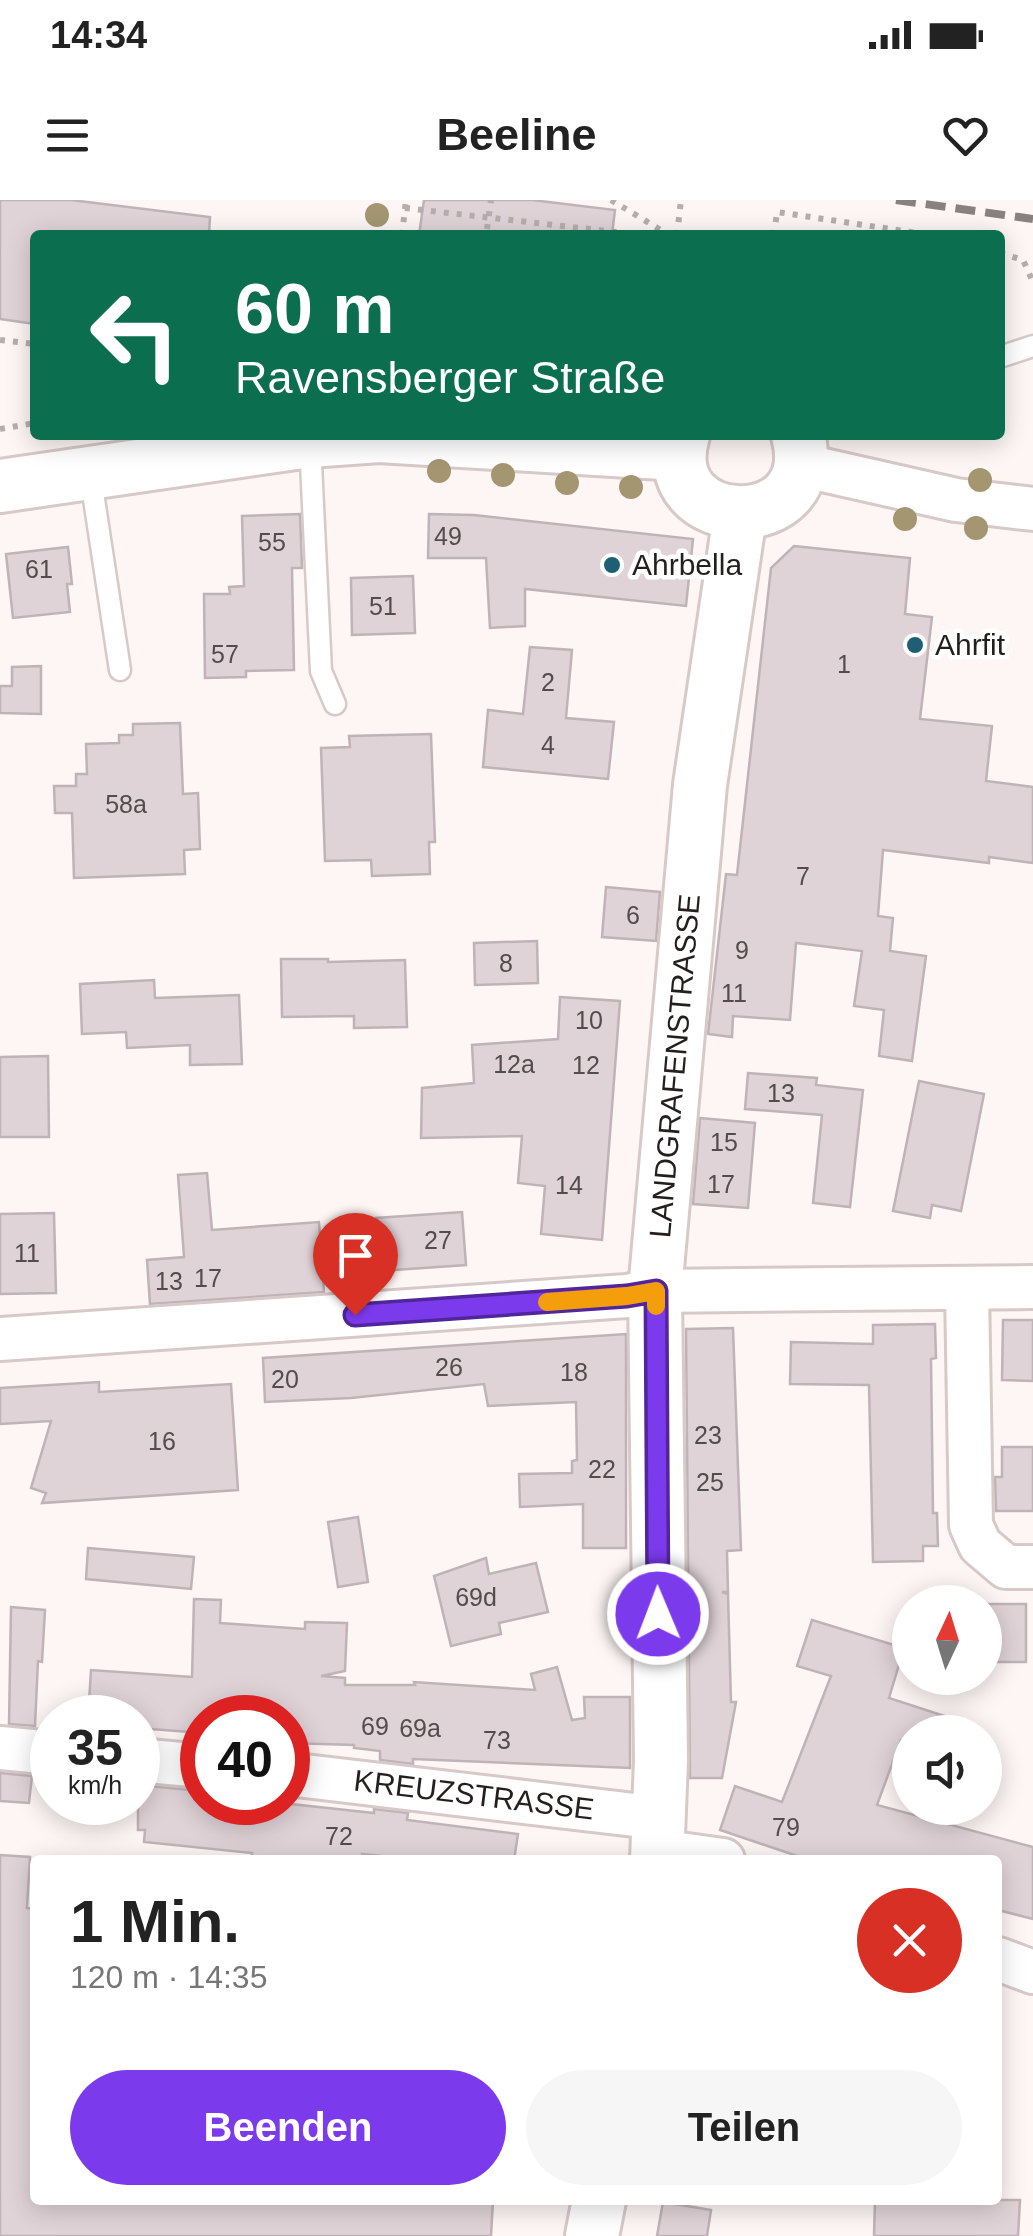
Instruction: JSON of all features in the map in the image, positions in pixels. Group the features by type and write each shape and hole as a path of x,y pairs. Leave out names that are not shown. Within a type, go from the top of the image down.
{"street":[{"path":"0,486 324,440"},
{"path":"513,440 681,445 684,478 696,495 712,508 740,515 775,504 791,488 799,450 956,500 1033,509"},
{"name":"LANDGRAFENSTRASSE","path":"658,1843 656,1291 700,785 740,515"},
{"path":"0,1339 656,1291 1033,1288"},
{"path":"967,1289 971,1525 980,1545 1006,1567 1033,1568"},
{"path":"0,1748 30,1750"},
{"name":"KREUZSTRASSE","path":"310,1778 704,1855"},
{"path":"1002,1960 1033,1972"},
{"path":"592,2236 598,2205"}],"lane":[{"path":"1005,354 1033,346"},
{"path":"310,441 321,671 335,704"},
{"path":"89,471 120,670"}],"path":[{"path":"488,229 490,200"},
{"path":"611,200 664,230"},
{"path":"674,230 681,200"},
{"path":"403,230 406,204 600,230"},
{"path":"775,230 778,212 898,230"},
{"path":"1005,254 1024,260 1033,282"},
{"path":"0,340 30,343"},
{"path":"0,430 30,424"}],"building":[{"path":"0,200 71,200 210,217 209,230 30,230 30,323 0,319"},
{"path":"424,200 532,200 615,210 613,230 420,230"},
{"path":"300,514 302,568 292,568 294,670 246,671 246,677 205,678 204,594 230,594 229,587 244,586 242,516"},
{"path":"429,514 474,515 693,539 686,606 525,589 525,626 490,628 486,558 428,558"},
{"path":"794,546 910,558 905,614 932,617 920,719 992,726 986,781 1033,787 1033,863 989,857 989,863 883,850 878,916 893,918 890,951 926,956 912,1061 879,1056 884,1010 854,1006 862,951 796,943 790,1020 733,1016 732,1037 708,1034 726,874 737,875 771,568"},
{"path":"68,547 70,612 13,618 6,554"},
{"path":"413,576 415,633 352,635 351,578"},
{"path":"530,647 572,650 566,718 614,722 608,779 483,767 488,710 523,714"},
{"path":"41,666 41,714 0,713 0,686 12,686 12,667"},
{"path":"180,723 183,794 198,793 200,849 184,850 185,874 74,878 72,813 55,813 54,786 76,786 76,774 87,774 86,744 119,743 119,735 133,735 133,724"},
{"path":"431,734 435,842 429,842 430,874 372,876 371,860 325,861 321,748 350,747 349,736"},
{"path":"606,887 660,892 656,941 602,937"},
{"path":"537,941 538,983 475,985 474,943"},
{"path":"281,959 405,960 407,1027 354,1028 354,1016 282,1017"},
{"path":"154,980 155,998 239,995 242,1064 190,1065 190,1045 127,1048 126,1032 82,1034 80,984"},
{"path":"560,997 620,1001 602,1240 541,1234 545,1186 518,1183 522,1136 421,1138 422,1088 474,1083 472,1045 558,1039"},
{"path":"48,1056 49,1137 0,1137 0,1057"},
{"path":"748,1073 817,1078 816,1085 863,1090 850,1207 813,1203 822,1115 745,1109"},
{"path":"919,1081 984,1094 961,1211 932,1205 930,1218 893,1211"},
{"path":"700,1118 755,1123 748,1208 693,1204"},
{"path":"207,1173 212,1230 319,1222 324,1292 150,1304 147,1260 184,1257 178,1175"},
{"path":"462,1212 466,1265 380,1271 376,1218"},
{"path":"54,1213 56,1293 0,1294 0,1214"},
{"path":"1003,1320 1033,1320 1033,1381 1002,1380"},
{"path":"935,1324 936,1358 931,1359 933,1513 937,1513 938,1546 923,1546 923,1561 873,1562 869,1385 790,1384 791,1342 873,1344 873,1325"},
{"path":"733,1328 741,1550 727,1551 728,1592 722,1592 728,1594 731,1702 736,1702 722,1778 690,1778 686,1329"},
{"path":"626,1334 626,1548 583,1548 583,1504 520,1507 519,1474 572,1473 572,1461 577,1460 576,1402 488,1406 484,1384 351,1398 265,1402 263,1358"},
{"path":"99,1382 99,1392 231,1384 238,1490 42,1503 46,1493 31,1488 51,1421 0,1424 0,1388"},
{"path":"1002,1447 1033,1447 1033,1511 996,1511 995,1477 1002,1477"},
{"path":"358,1517 368,1582 338,1587 328,1522"},
{"path":"88,1548 194,1557 191,1589 86,1579"},
{"path":"486,1558 489,1574 536,1563 548,1612 499,1623 501,1634 451,1646 434,1576"},
{"path":"194,1599 221,1600 220,1623 305,1629 305,1622 347,1623 345,1671 321,1676 345,1678 345,1685 415,1685 414,1682 535,1690 531,1674 557,1667 572,1720 585,1718 584,1697 630,1697 630,1768 380,1760 380,1751 354,1745 310,1744 310,1695 180,1695 180,1731 160,1730 160,1695 89,1695 91,1670 192,1677"},
{"path":"1002,1604 1026,1604 1026,1662 1002,1662"},
{"path":"11,1607 45,1610 36,1695 30,1695 30,1726 9,1724"},
{"path":"812,1620 892,1644 889,1698 941,1715 892,1715 892,1764 877,1805 892,1809 892,1825 951,1825 1033,1847 1033,1919 1002,1911 1002,1855 794,1855 720,1830 735,1786 782,1802 831,1676 797,1666"},
{"path":"0,1773 30,1776 29,1803 0,1801"},
{"path":"160,1787 180,1789 180,1825 310,1825 310,1806 408,1813 407,1820 518,1834 515,1855 252,1855 144,1842 145,1830 138,1830 138,1825 160,1825"},
{"path":"0,1855 30,1857 30,2205 493,2205 491,2236 0,2236"},
{"path":"1002,2200 1020,2200 1018,2236 874,2236 875,2205 1002,2205"},
{"path":"662,2205 711,2210 707,2236 657,2236"}],"railway":[{"path":"896,200 1033,219"}],"slow traffic":[{"path":"547,1302 656,1291 656,1306"}],"place":[{"name":"Ahrbella","path":"612,565"},
{"name":"Ahrfit","path":"915,645"}],"route":[{"path":"355,1315 656,1291 658,1614"}]}
